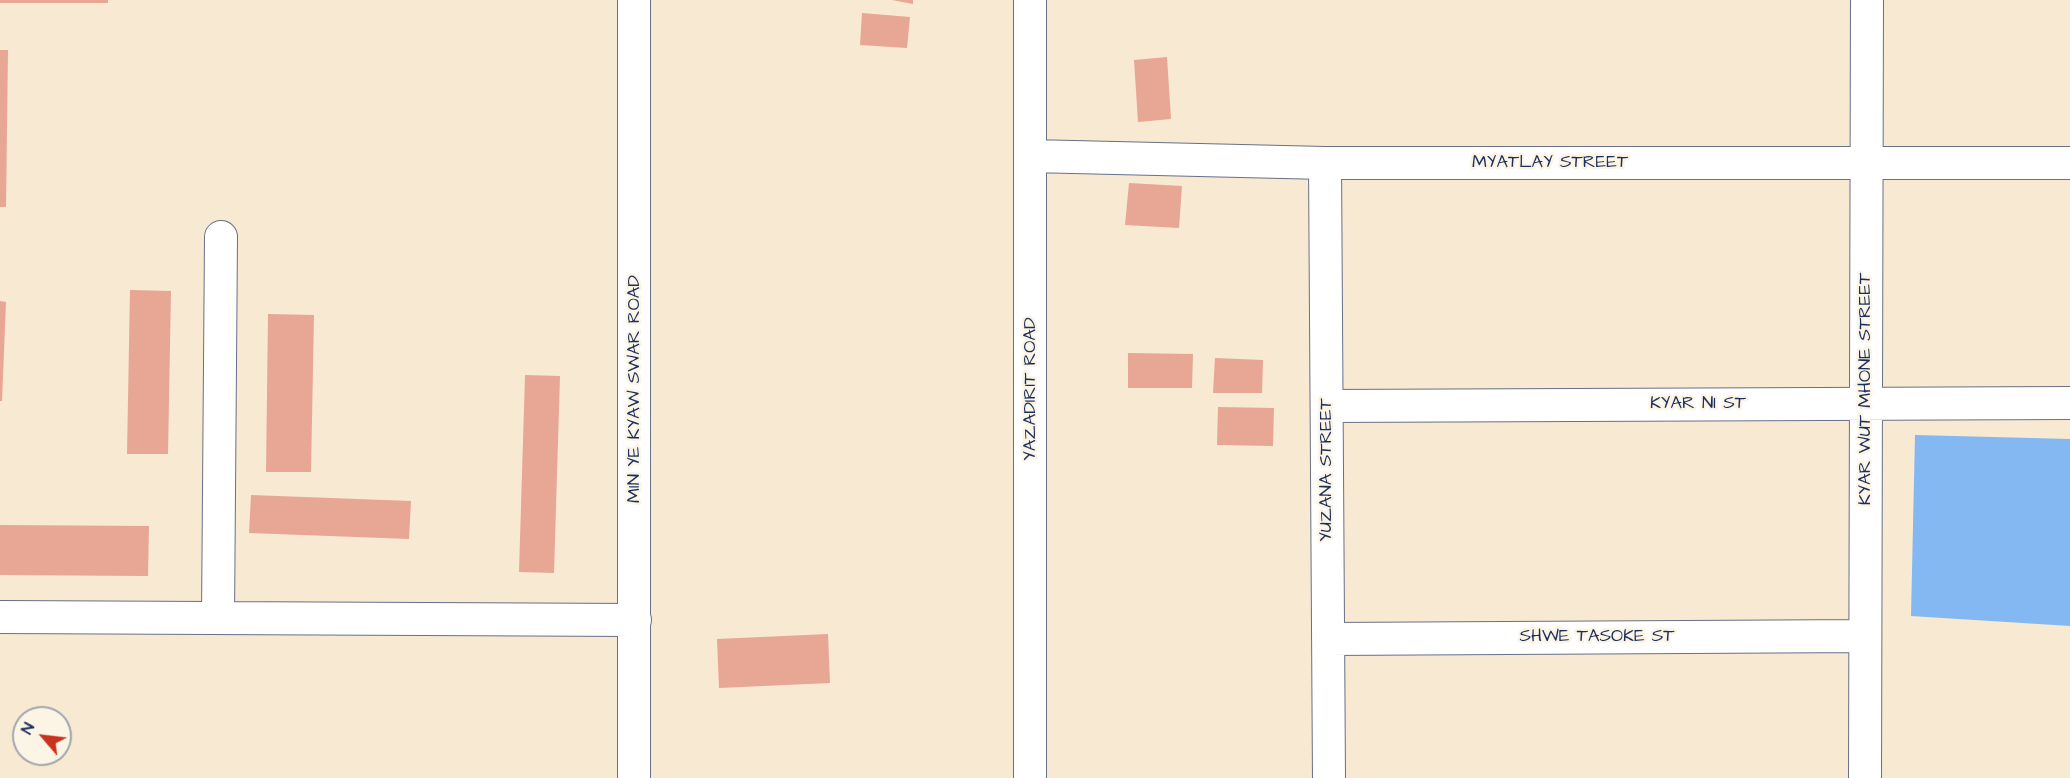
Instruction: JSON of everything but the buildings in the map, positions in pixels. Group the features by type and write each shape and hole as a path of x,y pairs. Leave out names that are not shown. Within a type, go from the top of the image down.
{"street":[{"name":"MIN YE KYAW SWAR ROAD","path":"634,0 634,778"},
{"name":"YAZADIRIT ROAD","path":"1030,0 1030,778"},
{"name":"KYAR WUT MHONE STREET","path":"1865,778 1867,0"},
{"name":"MYATLAY STREET","path":"1031,156 1325,163 2070,163"},
{"name":"YUZANA STREET","path":"1325,163 1329,778"},
{"path":"218,618 221,237"},
{"name":"KYAR NI ST","path":"1327,406 2070,403"},
{"path":"0,617 635,620"},
{"name":"SHWE TASOKE ST","path":"1328,639 1865,636"}],"water":[{"path":"1915,435 2070,439 2070,626 1911,616"}]}
